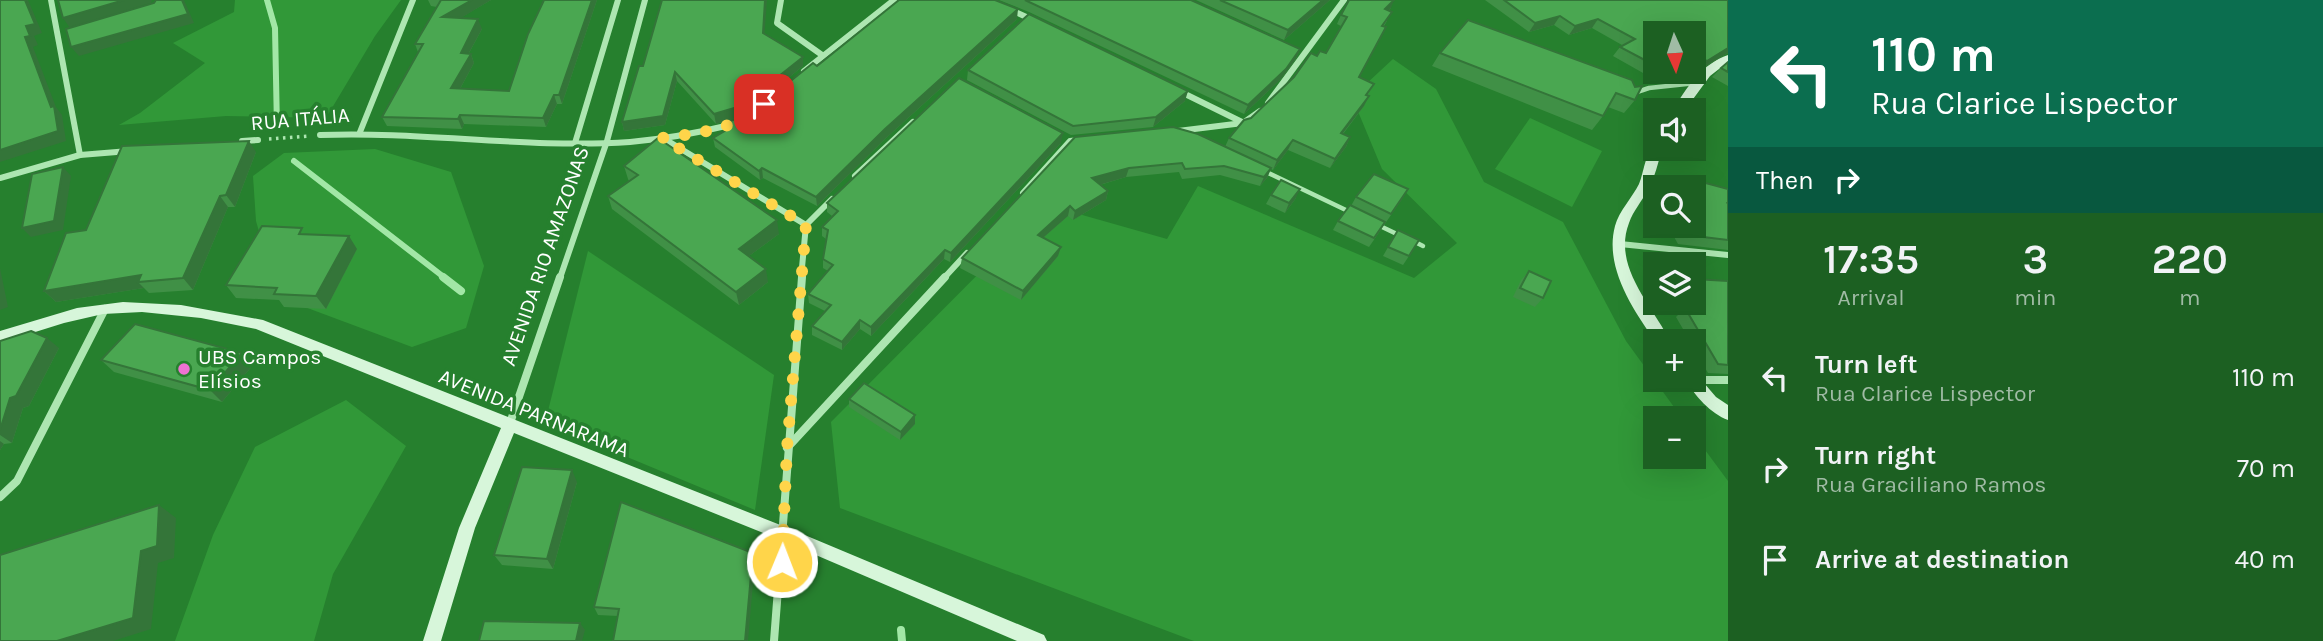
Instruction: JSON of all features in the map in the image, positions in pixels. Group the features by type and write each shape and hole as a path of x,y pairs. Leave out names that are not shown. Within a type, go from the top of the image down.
{"street":[{"path":"51,0 80,155"},
{"path":"360,132 413,0"},
{"name":"AVENIDA RIO AMAZONAS","path":"575,143 618,0"},
{"name":"AVENIDA RIO AMAZONAS","path":"432,641 467,528 509,427 607,141 645,0"},
{"path":"781,0 777,23 822,55"},
{"path":"793,80 894,0"},
{"path":"1165,132 1243,123 1264,108 1306,56 1344,0"},
{"path":"1006,8 1039,23"},
{"path":"1017,26 1027,17"},
{"path":"60,37 72,33"},
{"path":"1293,50 1306,56"},
{"path":"1706,73 1716,63 1728,58"},
{"path":"1171,88 1243,123"},
{"path":"852,179 919,117"},
{"name":"RUA ITÁLIA","path":"320,135 360,132 575,143 662,138 704,133 735,124"},
{"path":"1059,135 1070,141 1084,140"},
{"path":"662,138 806,225"},
{"name":"RUA ITÁLIA","path":"230,142 258,140"},
{"path":"1015,201 1070,141"},
{"path":"0,178 80,155 135,150"},
{"path":"1652,161 1644,187 1621,227 1620,244 1628,284 1654,329"},
{"path":"774,641 806,225 843,188"},
{"path":"787,448 978,242"},
{"path":"1620,244 1728,255"},
{"path":"0,497 17,481 106,309"},
{"name":"AVENIDA PARNARAMA","path":"0,337 58,318 106,309 187,310 258,324 509,427 782,533 1038,641"},
{"path":"1706,380 1728,380"},
{"path":"1704,392 1728,414"}],"lane":[{"path":"1626,96 1649,88 1687,84"},
{"path":"1179,131 1191,137"},
{"path":"1252,166 1362,218"},
{"path":"1374,223 1423,246"}],"path":[{"name":"RUA ITÁLIA","path":"258,140 320,135"}],"green space":[{"path":"235,0 401,0 375,36 326,118 226,116 119,125 140,113 205,63 173,43 234,12"},
{"path":"1393,59 1436,89 1484,182 1563,222 1626,341 1643,364 1643,392 1663,392 1673,406 1643,406 1643,469 1706,469 1706,451 1728,481 1728,641 1194,641 840,508 831,422 1047,205 1167,239 1198,186 1414,278 1457,243 1382,169 1352,97"},
{"path":"1530,118 1602,151 1572,207 1495,169"},
{"path":"375,149 451,172 484,266 466,328 412,347 278,297 256,221 253,176 284,153"},
{"path":"588,251 774,375 755,510 545,423"},
{"path":"346,400 406,446 333,574 314,641 175,641 213,535 255,447"}],"building":[{"path":"0,0 25,0 35,24 26,26 30,36 25,37 51,107 54,106 58,131 0,150"},
{"path":"58,0 124,0 63,18"},
{"path":"156,0 182,0 188,14 71,47 66,29 154,3"},
{"path":"441,0 472,0 442,17 478,19 461,53 471,54 451,88 509,91 528,34 544,0 592,0 559,95 554,95 543,118 460,115 458,119 382,117 423,44 415,44"},
{"path":"662,0 765,0 763,33 803,57 741,106 714,114 675,72 663,116 622,122 639,66 643,66"},
{"path":"899,0 995,0 1018,9 885,129 816,197 762,168 759,171 713,138 728,129 723,123 747,116 813,63 817,66"},
{"path":"1025,0 1191,0 1300,49 1286,69 1248,105"},
{"path":"1220,0 1323,0 1288,30"},
{"path":"1349,0 1394,0 1385,9 1392,12 1382,26 1386,27 1359,77 1374,84 1366,95 1369,96 1341,133 1350,137 1335,159 1293,140 1277,160 1229,138 1244,120 1251,118 1294,77 1311,53 1317,56 1320,51 1326,53 1347,17 1341,15"},
{"path":"1504,0 1728,0 1728,48 1706,60 1706,21 1643,21 1643,59 1620,47 1635,39 1598,19 1575,26 1560,16 1535,23"},
{"path":"1029,14 1188,91 1156,117 1073,126 968,70"},
{"path":"1468,20 1632,80 1635,87 1642,86 1635,100 1616,93 1603,116 1440,53"},
{"path":"1728,62 1728,72 1721,68"},
{"path":"959,78 1063,133 951,253 945,250 871,327 860,320 842,342 812,326 831,305 808,294 833,265 823,259 828,230 822,227 838,211 827,203"},
{"path":"1173,127 1198,134 1271,168 1264,177 1224,166 1185,169 1182,163 1129,168 1092,178 1108,191 1075,211 1070,206 1038,235 1061,247 1023,291 962,258 1075,137"},
{"path":"658,138 777,220 739,249 766,269 736,292 608,196 638,175 624,166"},
{"path":"249,141 226,195 220,196 183,278 138,282 141,275 44,291 66,233 86,230 122,146"},
{"path":"63,167 54,221 22,228 32,174"},
{"path":"1374,174 1408,189 1391,214 1356,197"},
{"path":"1281,180 1300,189 1289,203 1271,195"},
{"path":"1706,183 1728,189 1728,240 1706,237"},
{"path":"1350,205 1385,222 1374,238 1338,221"},
{"path":"262,226 302,228 299,234 349,236 316,296 274,294 277,288 226,285"},
{"path":"1398,230 1419,240 1409,256 1388,247"},
{"path":"1529,271 1551,281 1543,298 1520,288"},
{"path":"1706,280 1728,281 1728,365 1718,364 1706,344 1706,329 1697,329 1689,315 1706,315"},
{"name":"UBS Campos Elísios","path":"135,324 242,353 210,390 101,360"},
{"path":"31,331 47,338 16,396 10,398 0,430 0,341"},
{"path":"864,383 915,415 901,432 849,399"},
{"path":"522,467 572,470 547,559 494,555"},
{"path":"621,502 753,553 745,641 613,641 619,609 594,607"},
{"path":"159,505 157,546 141,551 133,618 57,641 0,641 0,555"},
{"path":"484,621 580,623 576,641 479,641"}],"waterway":[{"path":"267,0 275,28 277,128"},
{"path":"294,161 445,278"},
{"path":"443,277 461,291"},
{"path":"901,630 902,641"}],"place":[{"name":"UBS Campos Elísios","path":"184,369"}],"route":[{"path":"764,104 745,121 704,133 662,138 806,225 787,448 782,562"}]}
